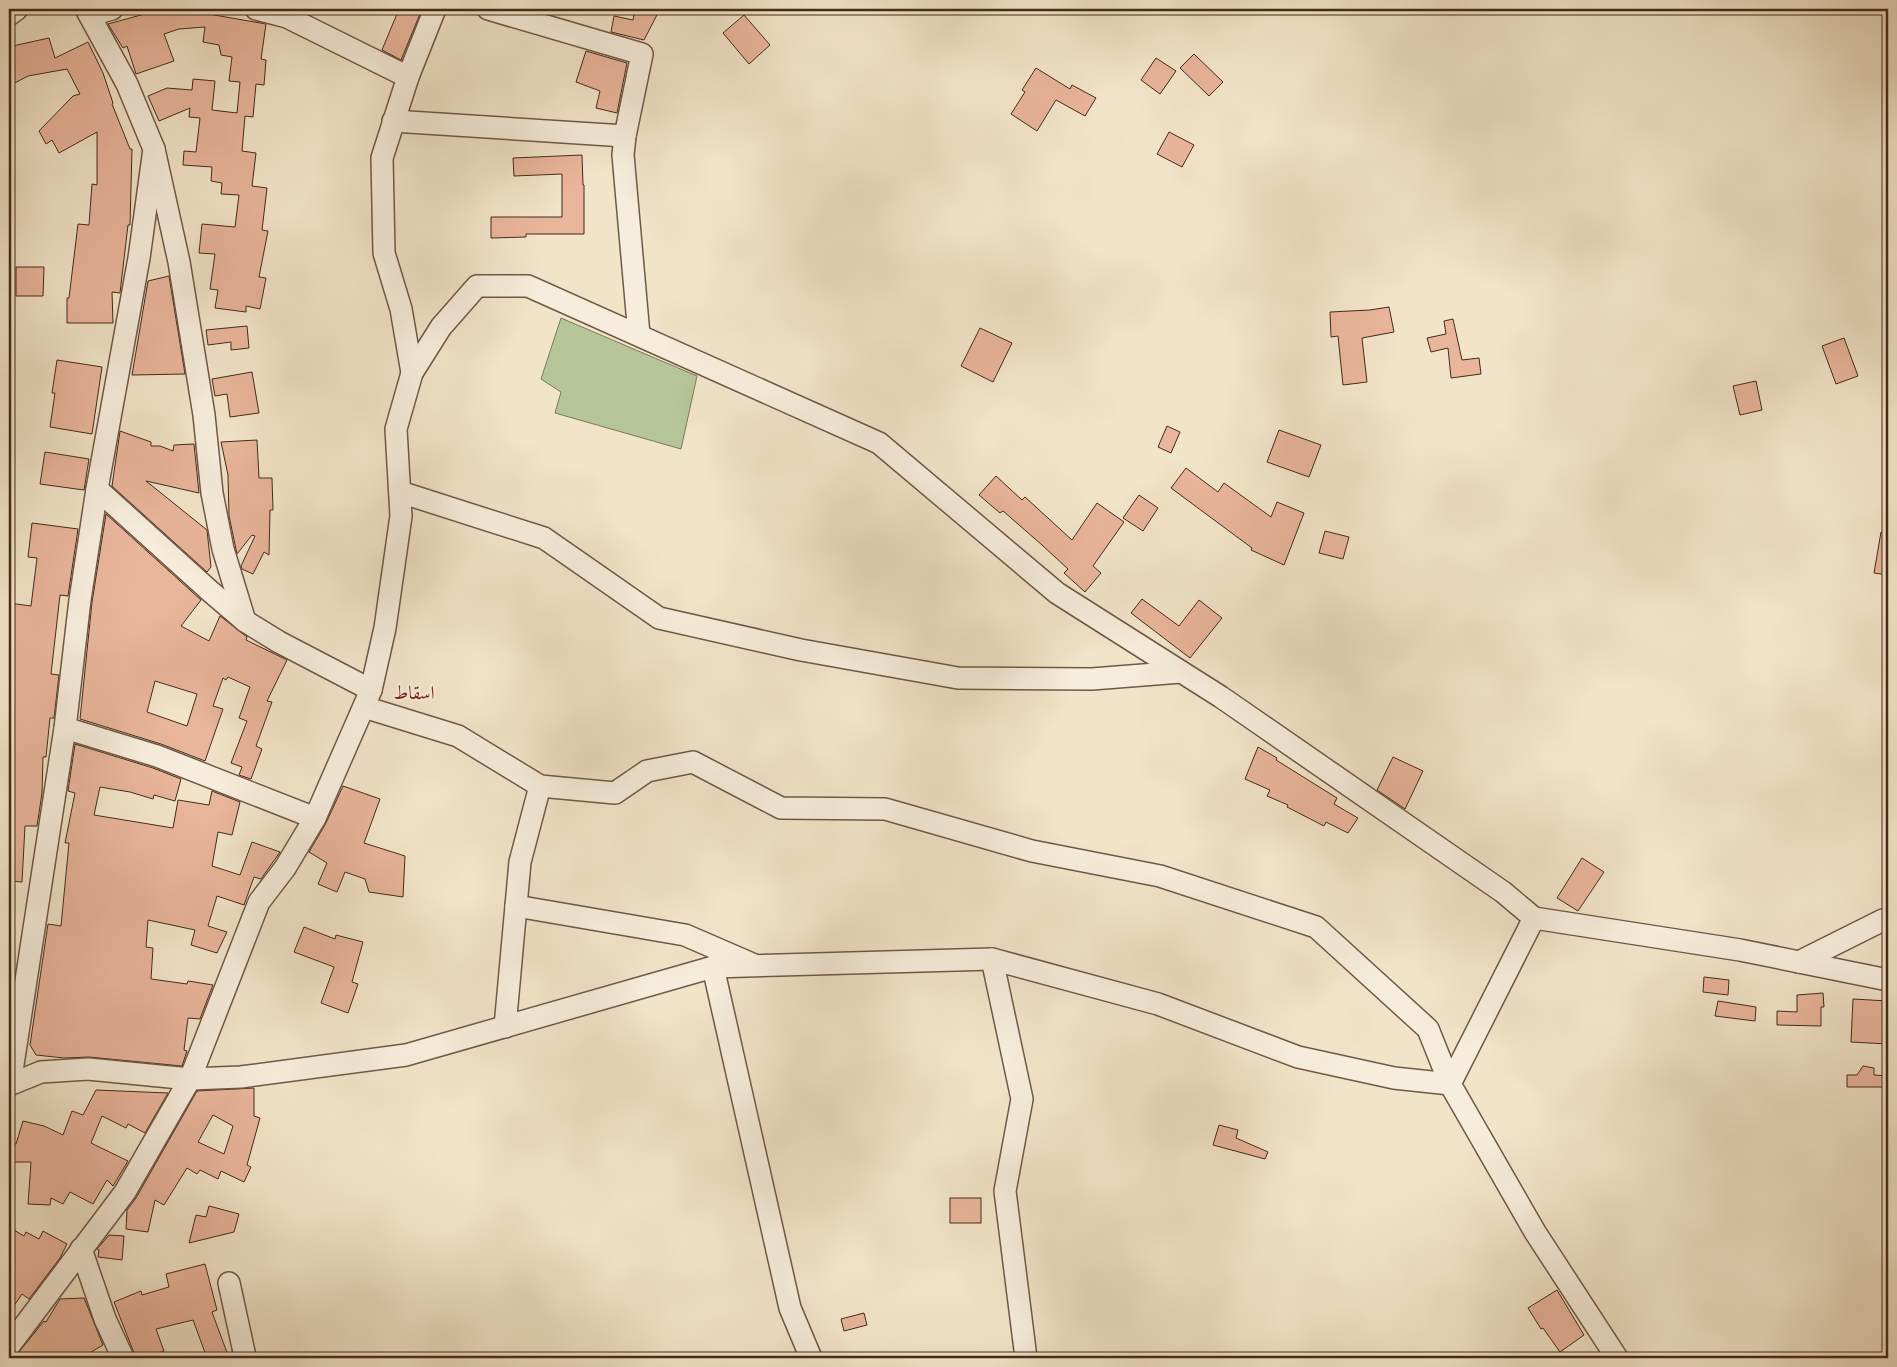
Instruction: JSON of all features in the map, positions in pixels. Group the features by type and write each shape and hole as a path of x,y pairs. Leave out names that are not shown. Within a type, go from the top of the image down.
{"street":[{"path":"9,15 17,9"},
{"path":"112,9 88,12 127,84 154,149 180,262 204,415 212,493 222,549 245,620"},
{"path":"256,9 287,17 408,78"},
{"path":"412,374 401,309 384,253 382,158 408,78 435,9"},
{"path":"488,9 642,54 625,136 623,155 639,335"},
{"path":"393,121 625,136"},
{"path":"154,149 139,258 80,600 65,728 10,1084 41,1072 88,1068 190,1079 241,1077 406,1055 713,967 992,959 1158,1004 1298,1057 1394,1078 1450,1084"},
{"path":"9,1346 125,1192 190,1079 258,902 285,868 315,818 368,699 385,628 401,516 396,429 412,374 441,327 477,286 528,286 878,444 1057,593 1237,708 1503,892 1534,918 1740,950 1888,980"},
{"path":"98,489 211,592 245,620 368,699 458,736 540,786 615,794 647,771 693,762 781,808 885,809 1032,851 1160,876 1316,927 1428,1028 1450,1084 1535,1232 1617,1358"},
{"path":"400,492 544,538 659,618 801,650 958,678 1092,679 1181,672"},
{"path":"65,728 157,756 315,818"},
{"path":"505,1027 520,862 540,786"},
{"path":"516,906 685,934 756,966"},
{"path":"1450,1084 1534,918"},
{"path":"1799,962 1888,919"},
{"path":"992,959 1022,1099 1005,1191 1026,1358"},
{"path":"713,967 790,1308 811,1358"},
{"path":"81,1249 106,1319 123,1358"},
{"path":"229,1283 244,1352 242,1358"}],"green space":[{"path":"561,318 697,376 681,449 555,413 561,392 541,379"}],"building":[{"path":"163,9 198,9 197,12 266,24 261,59 266,60 264,85 256,84 253,117 245,116 242,151 256,153 252,186 267,188 262,230 268,231 259,277 266,278 260,309 246,306 246,312 215,308 218,290 210,289 215,254 199,253 202,224 235,227 239,195 221,194 222,183 211,181 212,167 183,165 184,151 196,152 200,118 189,117 190,108 159,121 148,96 167,88 192,90 193,79 215,81 212,110 237,113 240,82 229,81 232,57 221,55 219,45 203,42 205,27 179,29 164,34 174,61 136,74 127,46 123,48 108,24"},
{"path":"399,9 422,9 401,60 382,50"},
{"path":"635,9 659,11 644,40 611,32 614,16 633,20"},
{"path":"744,15 770,45 749,64 723,33"},
{"path":"49,38 55,58 88,42 103,73 112,104 130,149 132,149 130,225 128,225 120,293 112,292 113,323 67,323 67,298 69,298 78,224 89,225 92,184 97,185 97,132 59,153 52,140 46,144 39,131 73,96 80,94 67,69 28,76 9,86 9,49 17,45"},
{"path":"586,51 627,63 617,113 596,108 600,91 576,82"},
{"path":"1194,54 1223,82 1209,96 1180,68"},
{"path":"1156,58 1176,71 1160,94 1141,80"},
{"path":"1036,68 1070,89 1072,85 1096,98 1085,116 1056,100 1037,131 1011,114 1025,92 1022,90"},
{"path":"1169,132 1194,145 1182,167 1157,154"},
{"path":"582,155 584,234 526,234 526,237 491,238 491,217 562,217 562,174 514,176 513,158"},
{"path":"16,267 44,267 43,296 16,296"},
{"path":"169,276 185,374 132,375 148,281"},
{"path":"1389,307 1394,332 1362,338 1367,382 1343,385 1338,336 1331,337 1330,312"},
{"path":"1453,319 1462,360 1479,358 1481,374 1451,378 1448,348 1431,352 1427,338 1446,334 1444,321"},
{"path":"247,326 249,348 231,350 231,342 208,345 206,330"},
{"path":"980,328 1012,343 993,382 961,366"},
{"path":"1844,338 1858,376 1836,384 1822,346"},
{"path":"57,360 102,367 92,434 50,427 55,393 52,393"},
{"path":"252,372 259,413 230,417 227,394 215,396 212,379"},
{"path":"1756,381 1762,410 1740,415 1733,386"},
{"path":"1167,426 1180,432 1171,453 1158,447"},
{"path":"1279,430 1321,445 1309,477 1267,462"},
{"path":"120,431 151,442 151,446 160,446 173,451 174,445 194,444 199,493 146,481 207,530 211,567 207,572 112,486"},
{"path":"257,440 259,478 272,478 273,510 270,510 269,555 264,552 253,574 242,569 241,566 255,536 252,535 237,554 229,516 228,475 221,442"},
{"path":"45,452 89,459 84,490 40,484"},
{"path":"1186,468 1218,492 1224,483 1271,517 1277,502 1304,513 1284,565 1251,550 1252,548 1171,488"},
{"path":"996,476 1022,500 1025,497 1072,540 1097,503 1124,522 1093,566 1101,573 1085,592 1064,573 1068,569 1042,545 1003,511 1000,513 979,495"},
{"path":"1139,495 1158,508 1143,531 1123,518"},
{"path":"106,514 201,600 181,626 209,641 220,616 247,637 246,640 287,660 267,701 272,702 256,746 262,749 251,779 239,775 242,767 231,763 247,721 239,718 250,687 228,677 226,680 223,678 213,706 223,709 205,761 161,744 80,719 92,602","holes":["155,681 197,694 187,726 147,712"]},
{"path":"32,523 78,529 68,596 60,595 51,674 59,675 54,718 50,718 46,757 43,757 42,793 37,826 25,826 22,882 9,881 9,603 31,606 37,558 28,557"},
{"path":"1325,531 1349,537 1343,559 1319,553"},
{"path":"1881,532 1888,533 1888,575 1874,573"},
{"path":"1142,599 1179,626 1199,600 1222,618 1190,658 1131,613"},
{"path":"75,744 153,768 181,779 175,801 154,795 153,799 130,792 100,787 94,815 173,828 178,800 209,805 212,791 240,802 232,835 218,832 212,866 240,875 252,842 280,852 261,879 254,877 244,905 217,896 208,926 227,932 217,953 191,945 195,930 148,920 146,947 153,948 151,979 187,984 188,981 213,985 200,1019 188,1018 184,1050 187,1051 182,1066 89,1057 64,1058 36,1055 30,1045 48,924 61,926 69,843 65,843 75,793 68,791"},
{"path":"1258,747 1337,798 1334,804 1358,818 1348,833 1326,822 1324,826 1287,807 1288,805 1267,796 1270,790 1245,779"},
{"path":"1393,757 1423,771 1405,809 1377,790"},
{"path":"343,786 380,799 364,843 405,856 403,897 369,892 365,879 345,872 337,892 318,884 327,863 309,852 326,823"},
{"path":"1582,858 1604,872 1578,911 1557,898"},
{"path":"304,927 335,939 336,935 363,942 352,982 358,984 348,1013 321,1003 334,967 294,952"},
{"path":"1704,977 1729,980 1728,995 1703,992"},
{"path":"1823,993 1824,1007 1821,1007 1821,1026 1777,1025 1777,1011 1797,1012 1797,995"},
{"path":"1853,999 1888,1001 1888,1044 1851,1042"},
{"path":"1718,1001 1756,1007 1755,1021 1715,1016"},
{"path":"1863,1066 1874,1068 1874,1075 1887,1076 1886,1087 1847,1087 1847,1075 1857,1075"},
{"path":"254,1088 254,1116 260,1118 247,1165 251,1167 244,1182 221,1171 218,1179 200,1170 197,1174 187,1168 164,1205 155,1200 148,1232 126,1229 127,1210 136,1198 197,1091","holes":["213,1115 233,1126 224,1154 198,1142"]},
{"path":"96,1090 168,1093 145,1133 128,1124 126,1128 102,1116 91,1143 128,1161 113,1186 107,1180 93,1204 70,1192 63,1204 51,1198 50,1205 28,1204 31,1162 9,1162 9,1144 16,1144 23,1121 44,1126 63,1135 72,1111 83,1115"},
{"path":"1219,1125 1238,1130 1236,1138 1268,1152 1265,1159 1213,1145"},
{"path":"950,1198 981,1198 981,1223 950,1223"},
{"path":"209,1206 239,1214 234,1232 189,1243 196,1215 206,1217"},
{"path":"9,1227 24,1236 26,1232 39,1239 43,1231 67,1244 60,1258 29,1299 22,1294 9,1313"},
{"path":"109,1235 124,1236 122,1260 98,1257 99,1250 97,1249"},
{"path":"205,1264 217,1310 212,1312 229,1358 207,1358 193,1320 156,1329 164,1351 145,1358 136,1358 114,1302 141,1291 142,1295 169,1287 166,1274"},
{"path":"1557,1290 1584,1335 1560,1352 1543,1328 1541,1329 1528,1308"},
{"path":"84,1298 103,1345 81,1358 14,1358 44,1321 46,1322 60,1299"},
{"path":"864,1313 867,1325 844,1331 841,1319"}],"district":[{"name":"اسقاط","path":"414,692"}]}
